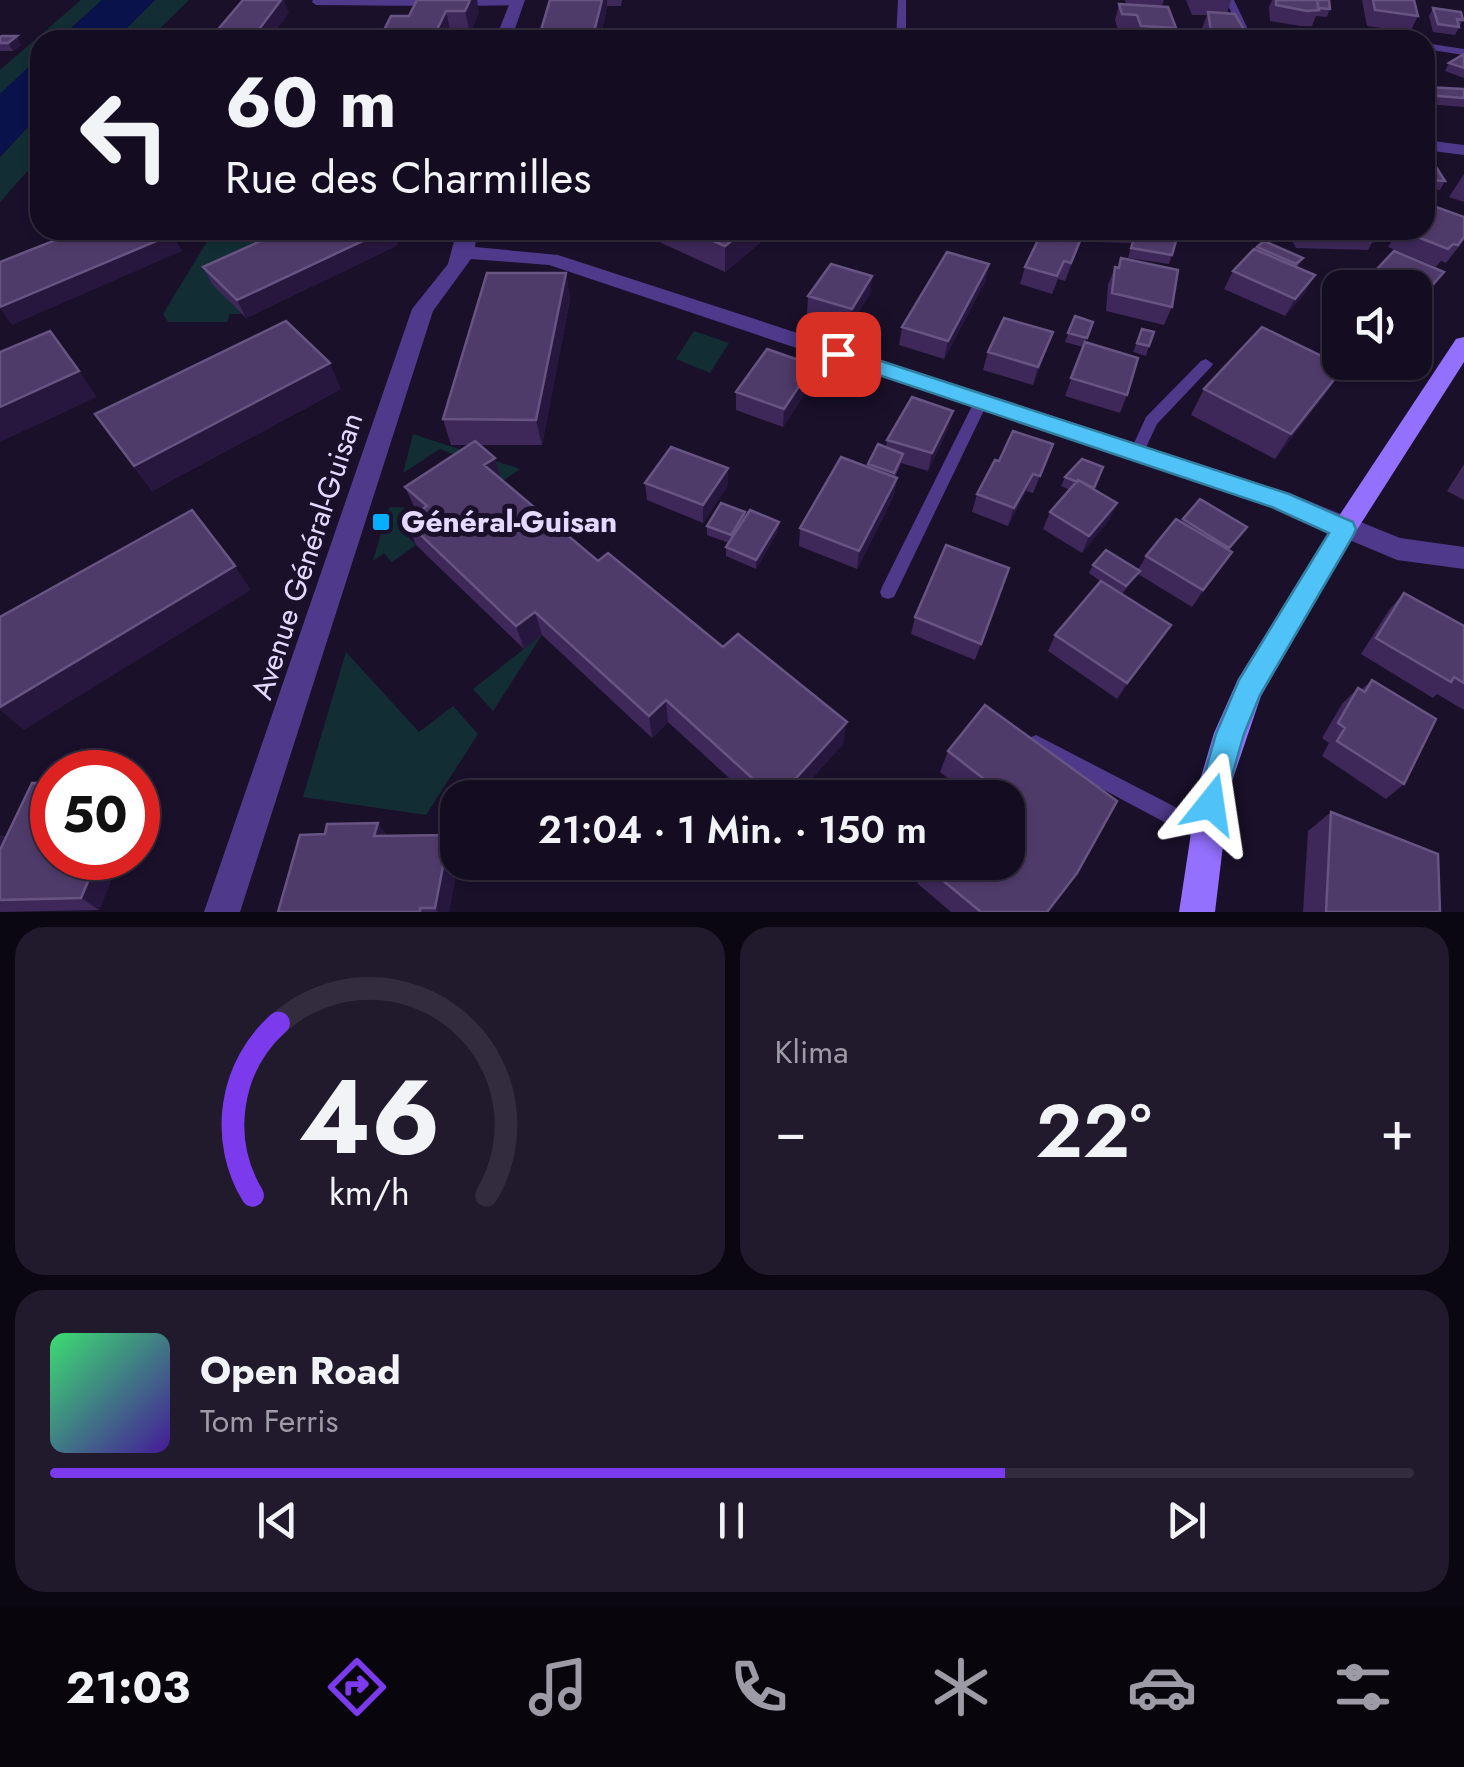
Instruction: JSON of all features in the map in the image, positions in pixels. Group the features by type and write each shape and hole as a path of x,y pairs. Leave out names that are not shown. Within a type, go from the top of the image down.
{"main road":[{"path":"1197,912 1205,833 1230,734 1249,689 1344,529 1464,344"}],"street":[{"path":"507,30 518,1"},
{"path":"1435,146 1464,150"},
{"path":"466,241 550,259 1138,452 1280,500 1397,549 1464,558"},
{"name":"Avenue Général-Guisan","path":"222,912 423,309 456,271 466,241"}],"lane":[{"path":"901,30 902,0"},
{"path":"1230,0 1244,30"},
{"path":"316,2 518,1"},
{"path":"1435,48 1464,52"},
{"path":"1138,452 1151,421 1206,364"},
{"path":"888,592 981,402"},
{"path":"1014,732 1205,833"}],"green space":[{"path":"81,0 102,0 69,30 46,30"},
{"path":"155,0 189,0 158,30 125,30"},
{"path":"30,44 30,66 0,94 0,70"},
{"path":"30,125 30,168 0,202 0,157"},
{"path":"208,240 309,240 213,284 242,314 230,314 227,322 168,322 163,314"},
{"path":"694,331 729,343 710,373 676,359"},
{"path":"413,434 520,469 501,482 482,466 440,449 403,473"},
{"path":"390,507 411,508 420,517 402,531 416,545 392,562 384,553 373,561 384,523 389,523 390,515 386,515"},
{"path":"542,635 493,711 473,689"},
{"path":"346,652 419,732 453,706 478,734 448,780 440,780 440,793 426,815 303,797"}],"shaded area":[{"path":"102,0 155,0 125,30 69,30"},
{"path":"30,66 30,125 0,157 0,94"}],"building":[{"path":"243,0 281,0 258,30 218,30"},
{"path":"417,0 470,0 465,11 446,11 437,30 384,30 391,16 409,16"},
{"path":"550,0 602,0 594,30 541,30"},
{"path":"1276,0 1317,0 1319,10 1276,5"},
{"path":"1317,0 1329,0 1330,9 1318,8"},
{"path":"1373,0 1414,0 1418,16 1375,10"},
{"path":"1119,4 1168,7 1176,28 1141,26 1137,15 1122,14"},
{"path":"1433,8 1461,12 1463,20 1457,19 1459,27 1438,24"},
{"path":"1208,12 1235,14 1244,30 1211,30"},
{"path":"2,36 17,36 8,43 0,43"},
{"path":"1464,54 1464,68 1449,63"},
{"path":"1435,88 1464,89 1464,98 1435,96"},
{"path":"1435,166 1445,181 1435,180"},
{"path":"1435,207 1464,217 1464,237 1448,249 1425,240 1435,240"},
{"path":"56,240 159,240 0,307 0,262"},
{"path":"263,240 365,240 237,300 203,267"},
{"path":"711,240 732,240 725,246"},
{"path":"1038,240 1080,241 1071,263 1064,261 1057,276 1025,267"},
{"path":"1134,240 1176,241 1172,255 1131,248"},
{"path":"1264,241 1303,258 1296,264 1257,247"},
{"path":"1254,249 1315,275 1295,299 1233,271"},
{"path":"1394,251 1444,272 1432,285 1432,270 1376,270"},
{"path":"947,252 989,264 948,341 902,327"},
{"path":"1121,258 1178,270 1172,307 1112,293 1115,267 1119,268"},
{"path":"831,264 872,276 852,309 808,296"},
{"path":"487,273 566,273 536,420 443,419"},
{"path":"1075,316 1093,322 1087,338 1068,333"},
{"path":"1004,318 1053,332 1038,367 988,352"},
{"path":"286,321 330,363 134,466 95,414"},
{"path":"1262,327 1322,356 1322,380 1334,380 1291,434 1204,389"},
{"path":"1142,329 1154,332 1149,346 1137,343"},
{"path":"50,331 79,371 0,407 0,352"},
{"path":"1085,342 1138,358 1127,395 1071,378"},
{"path":"767,349 813,365 784,409 736,392"},
{"path":"912,397 953,411 932,453 887,440"},
{"path":"1013,431 1053,444 1040,476 1033,474 1014,508 977,494"},
{"path":"475,441 495,458 484,465 598,561 608,553 723,647 738,634 847,722 794,780 754,780 666,700 649,716 535,612 516,626 406,521 427,506 405,487"},
{"path":"878,444 903,454 894,473 868,464"},
{"path":"671,447 728,468 703,505 645,483"},
{"path":"841,457 897,478 859,551 800,528"},
{"path":"1082,459 1103,467 1094,488 1065,477"},
{"path":"1078,480 1117,503 1089,536 1050,512"},
{"path":"1200,499 1247,527 1229,548 1183,519"},
{"path":"721,503 745,512 731,535 707,526"},
{"path":"192,510 235,566 0,707 0,617"},
{"path":"750,510 779,522 756,560 726,547"},
{"path":"1176,519 1232,552 1203,590 1146,556"},
{"path":"946,545 1009,568 981,644 915,617"},
{"path":"1106,550 1140,571 1126,586 1093,565"},
{"path":"1101,581 1171,625 1127,683 1055,635"},
{"path":"1404,593 1464,626 1464,683 1454,677 1451,682 1376,638"},
{"path":"1372,680 1436,719 1404,784 1337,741 1345,728 1338,723 1358,688 1365,692"},
{"path":"985,705 1117,801 1077,873 1047,912 981,912 942,880 1025,880 1025,780 983,780 948,751"},
{"path":"30,787 30,880 89,880 81,898 0,900 0,850"},
{"path":"1331,812 1438,854 1440,912 1326,912"},
{"path":"378,823 374,836 440,835 440,880 435,908 420,908 420,912 278,912 300,835 325,834 327,824"}],"place":[{"name":"Général-Guisan","path":"381,522"}],"route":[{"path":"838,354 1280,500 1344,529 1249,689 1230,734 1211,804"}]}
